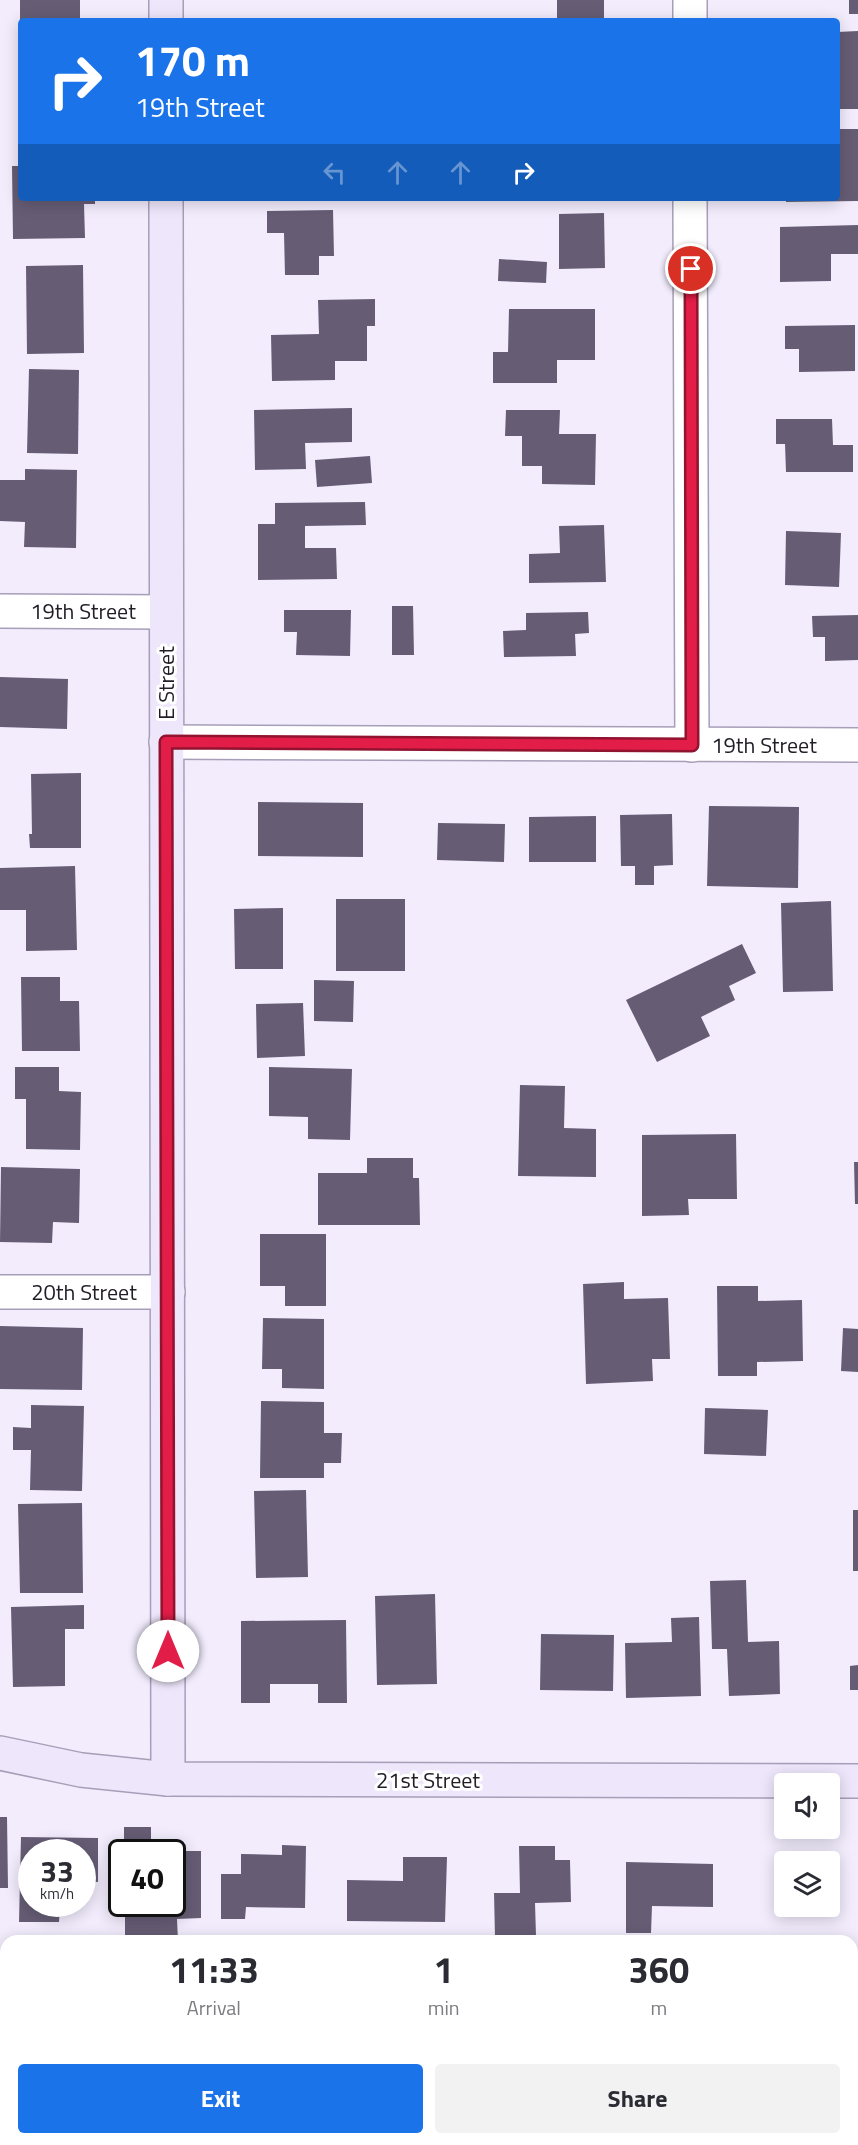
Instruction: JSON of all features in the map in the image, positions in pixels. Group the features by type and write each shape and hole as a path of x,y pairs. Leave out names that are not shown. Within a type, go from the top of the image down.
{"street":[{"path":"166,0 166,18"},
{"path":"690,0 690,18"},
{"name":"E Street","path":"166,201 168,1779"},
{"path":"690,201 692,745"},
{"name":"19th Street","path":"0,611 166,612"},
{"name":"19th Street","path":"166,742 858,745"},
{"name":"20th Street","path":"0,1292 168,1292"},
{"name":"21st Street","path":"0,1753 81,1770 168,1779 858,1781"}],"building":[{"path":"20,0 80,0 80,18 20,18"},
{"path":"557,0 604,0 604,18 557,18"},
{"path":"849,0 858,0 858,14 849,14"},
{"path":"858,31 858,109 840,109 840,32"},
{"path":"840,129 858,129 858,201 786,202 840,201"},
{"path":"12,166 18,166 18,201 95,201 95,204 84,204 85,238 13,239"},
{"path":"333,210 334,256 319,256 319,275 285,275 284,233 267,233 267,211"},
{"path":"604,213 605,268 559,269 559,214"},
{"path":"858,225 858,254 831,254 831,281 780,282 780,227"},
{"path":"499,259 547,262 546,283 498,281"},
{"path":"83,265 84,353 27,354 26,266"},
{"path":"375,299 375,326 367,326 367,361 335,361 335,380 272,381 271,335 319,334 318,300"},
{"path":"509,309 595,309 595,360 557,360 557,383 493,383 493,352 508,352"},
{"path":"855,325 855,371 799,372 799,349 785,349 785,326"},
{"path":"29,369 79,370 78,454 27,453"},
{"path":"352,408 352,442 305,443 306,469 255,470 254,410"},
{"path":"506,410 560,410 559,434 596,434 595,485 542,484 542,466 522,466 522,436 505,436"},
{"path":"776,419 832,419 833,445 853,445 853,472 786,472 785,444 776,444"},
{"path":"370,456 372,483 317,487 315,460"},
{"path":"25,469 77,470 76,548 24,547 25,522 0,521 0,480 25,480"},
{"path":"365,502 366,525 305,526 305,548 336,548 337,579 258,580 258,524 275,524 275,503"},
{"path":"604,525 606,582 529,583 529,554 560,553 559,526"},
{"path":"786,531 841,533 839,587 785,585"},
{"path":"392,606 413,606 414,655 392,655"},
{"path":"284,610 351,610 350,656 296,655 297,632 284,632"},
{"path":"588,612 589,633 575,634 576,656 504,657 503,631 526,630 526,613"},
{"path":"858,615 858,660 825,661 825,637 813,637 812,616"},
{"path":"0,677 68,679 67,729 0,727"},
{"path":"81,773 81,848 30,848 29,834 32,834 31,774"},
{"path":"258,802 363,803 363,857 258,856"},
{"path":"709,806 799,807 798,888 707,886"},
{"path":"672,814 673,865 654,866 654,885 635,885 635,866 621,866 620,815"},
{"path":"596,816 596,862 529,862 529,817"},
{"path":"438,823 505,824 504,862 437,860"},
{"path":"75,866 77,950 26,951 26,910 0,910 0,868"},
{"path":"336,899 405,899 405,971 336,971"},
{"path":"831,901 833,991 783,992 781,903"},
{"path":"283,908 283,969 235,969 234,909"},
{"path":"742,944 756,973 729,986 735,1000 701,1017 710,1036 657,1062 626,1000"},
{"path":"21,977 60,977 60,1001 79,1001 80,1051 22,1051"},
{"path":"314,980 354,981 353,1022 314,1021"},
{"path":"303,1003 305,1056 257,1058 256,1004"},
{"path":"15,1067 59,1067 59,1091 81,1092 80,1150 26,1149 26,1099 15,1099"},
{"path":"269,1067 352,1069 350,1140 308,1139 308,1117 269,1116"},
{"path":"520,1085 565,1086 564,1128 596,1129 596,1177 518,1176"},
{"path":"736,1134 737,1199 688,1199 689,1215 642,1216 642,1135"},
{"path":"367,1158 413,1158 413,1178 419,1178 420,1225 318,1225 318,1173 367,1173"},
{"path":"854,1162 858,1162 858,1204 855,1204"},
{"path":"1,1167 80,1169 79,1223 53,1222 52,1243 0,1242"},
{"path":"260,1234 326,1234 326,1306 285,1306 285,1286 260,1286"},
{"path":"624,1282 624,1299 668,1298 670,1359 652,1359 653,1381 586,1384 583,1284"},
{"path":"717,1286 758,1286 758,1301 802,1300 803,1361 757,1362 757,1376 718,1376"},
{"path":"263,1318 324,1319 324,1389 282,1388 282,1369 262,1369"},
{"path":"0,1326 83,1328 82,1390 0,1389"},
{"path":"843,1328 858,1329 858,1372 841,1371"},
{"path":"261,1401 324,1402 324,1433 342,1433 341,1463 324,1463 324,1478 260,1478"},
{"path":"31,1405 84,1406 82,1491 30,1490 31,1450 13,1450 13,1427 31,1428"},
{"path":"705,1408 768,1410 766,1456 704,1454"},
{"path":"306,1490 308,1577 256,1578 254,1491"},
{"path":"82,1503 83,1593 20,1593 18,1504"},
{"path":"853,1510 858,1510 858,1571 853,1571"},
{"path":"746,1580 748,1642 779,1641 780,1694 729,1696 727,1649 712,1649 710,1581"},
{"path":"435,1594 437,1684 377,1685 375,1596"},
{"path":"84,1605 84,1629 65,1629 65,1686 13,1687 11,1607"},
{"path":"699,1617 701,1696 626,1698 625,1643 672,1642 671,1618"},
{"path":"346,1620 347,1703 318,1703 318,1684 270,1684 270,1703 241,1703 241,1621"},
{"path":"541,1634 614,1635 613,1691 540,1690"},
{"path":"858,1665 858,1690 850,1690 850,1666"},
{"path":"0,1817 7,1817 8,1888 0,1888"},
{"path":"124,1827 151,1827 151,1839 124,1839"},
{"path":"21,1837 98,1838 98,1882 96,1882 96,1839 21,1839"},
{"path":"282,1845 306,1846 305,1908 246,1907 245,1919 221,1919 221,1874 241,1874 241,1854 282,1855"},
{"path":"519,1846 555,1846 555,1860 570,1860 571,1902 535,1903 536,1935 495,1935 494,1893 520,1893"},
{"path":"186,1851 201,1851 201,1918 177,1919 178,1935 125,1935 125,1917 186,1917"},
{"path":"403,1857 447,1857 445,1922 347,1921 347,1880 403,1881"},
{"path":"626,1862 713,1864 713,1907 652,1906 651,1933 626,1933"},
{"path":"19,1917 59,1917 59,1922 19,1922"}],"route":[{"path":"168,1651 166,742 692,745 691,269"}]}
